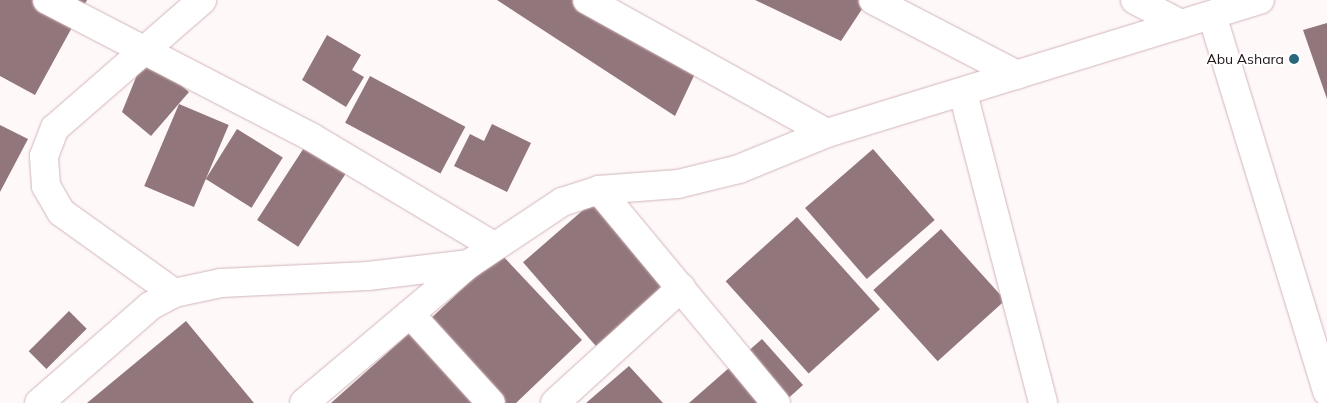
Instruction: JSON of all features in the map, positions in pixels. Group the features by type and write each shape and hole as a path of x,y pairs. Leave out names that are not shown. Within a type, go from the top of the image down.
{"street":[{"path":"47,0 145,55 311,137 494,246"},
{"path":"174,293 61,212 46,186 44,156 56,128 145,55 202,0"},
{"path":"587,0 827,133"},
{"path":"873,0 1017,75"},
{"path":"1135,0 1181,24"},
{"path":"304,403 469,264 562,202 599,190 678,184 730,171 827,133 963,93 1260,0"},
{"path":"1212,15 1327,392"},
{"path":"963,93 1043,403"},
{"path":"599,190 776,403"},
{"path":"38,403 150,306 174,293 221,283 368,276 469,264"},
{"path":"555,403 681,288"},
{"path":"410,314 491,403"}],"building":[{"path":"0,0 87,0 35,95 0,76"},
{"path":"497,0 588,0 700,63 675,116"},
{"path":"755,0 868,0 841,41"},
{"path":"1327,23 1327,99 1303,30"},
{"path":"327,35 361,55 352,70 364,77 346,107 302,80"},
{"path":"145,55 189,92 151,136 122,112"},
{"path":"370,76 465,127 440,173 345,123"},
{"path":"179,104 229,125 194,207 144,186"},
{"path":"492,124 531,143 507,192 454,166 470,134 484,141"},
{"path":"0,125 28,139 0,192"},
{"path":"237,129 283,158 252,208 206,179"},
{"path":"311,137 352,164 298,247 257,220"},
{"path":"873,149 935,220 867,279 805,208"},
{"path":"597,198 670,282 596,346 523,262"},
{"path":"797,217 880,309 809,373 726,281"},
{"path":"941,229 1005,300 938,361 873,290"},
{"path":"500,253 582,340 516,403 502,403 426,323"},
{"path":"69,311 87,329 46,369 29,351"},
{"path":"186,321 254,403 87,403"},
{"path":"414,329 477,403 331,403"},
{"path":"762,339 803,385 783,403 689,403"},
{"path":"629,366 663,403 586,403"}],"place":[{"name":"Abu Ashara","path":"1294,59"}]}
